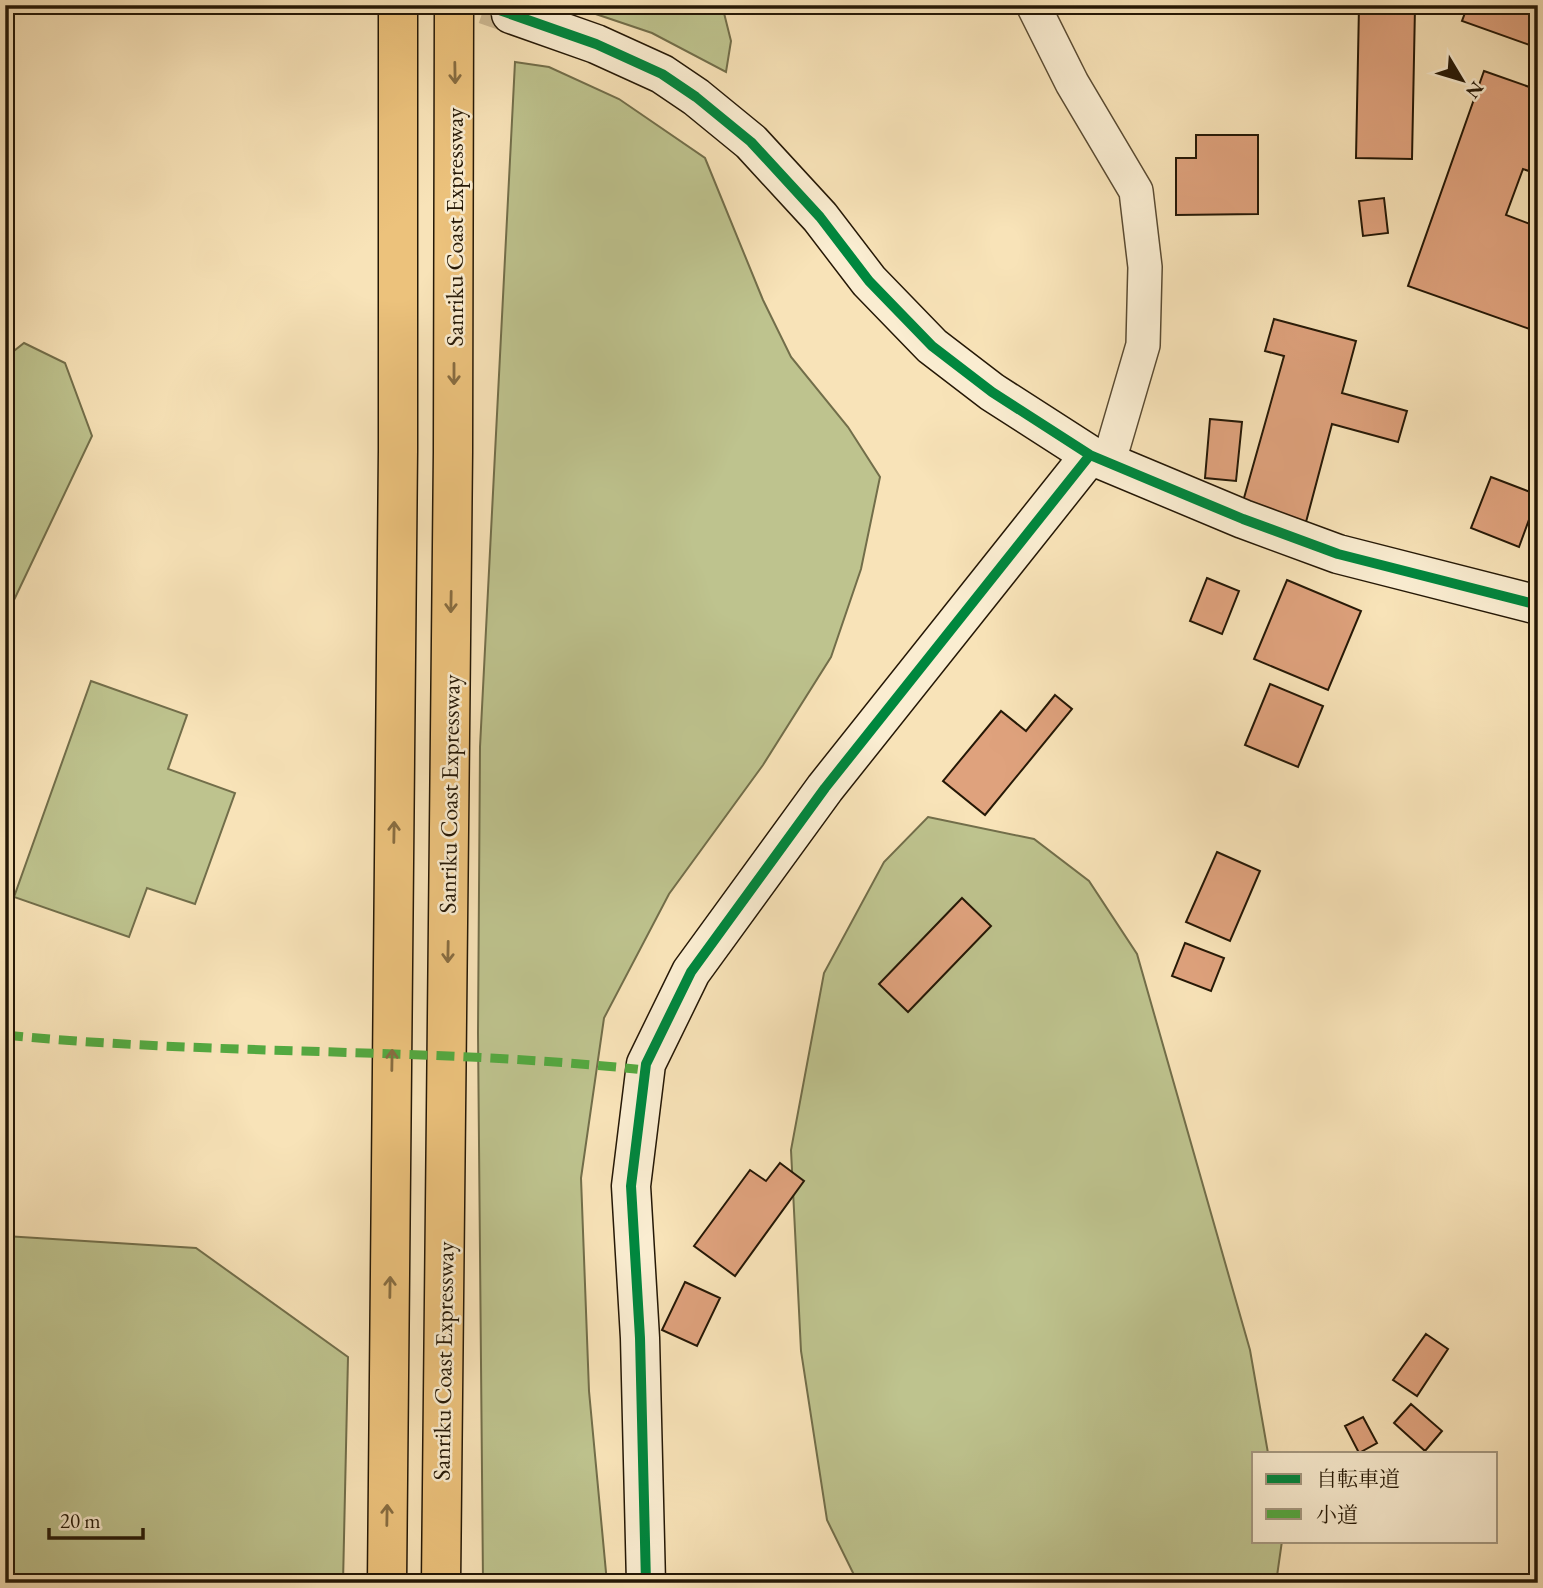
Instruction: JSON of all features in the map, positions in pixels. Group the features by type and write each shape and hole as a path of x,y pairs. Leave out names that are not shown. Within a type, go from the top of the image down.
{"highway":[{"path":"387,1583 398,450 398,5"},
{"name":"Sanriku Coast Expressway","path":"441,1583 453,398 454,5"}],"street":[{"path":"646,1583 640,1338 631,1186 646,1065 691,972 809,809 1100,458 1143,345 1145,267 1136,191 1072,83 1033,5"},
{"path":"511,15 596,44 662,74 696,97 751,142 820,217 869,281 932,346 992,392 1100,458 1243,519 1338,554 1538,605"}],"green space":[{"path":"569,5 722,5 731,41 726,72 652,33"},
{"path":"515,62 549,67 619,99 705,158 763,300 791,357 848,427 880,477 861,569 831,657 763,765 669,894 604,1018 581,1178 589,1391 607,1583 483,1583 478,1033 480,747"},
{"path":"24,343 65,363 92,436 14,600 5,597 5,358"},
{"path":"91,681 187,715 168,769 235,793 195,904 147,888 129,937 14,897"},
{"path":"928,817 1034,839 1089,881 1137,954 1250,1350 1268,1452 1252,1452 1252,1542 1282,1542 1276,1583 858,1583 827,1520 801,1351 791,1150 824,973 884,862"},
{"path":"5,1236 196,1248 348,1357 343,1583 5,1583"}],"building":[{"path":"1468,5 1538,5 1538,48 1462,21"},
{"path":"1359,6 1415,7 1412,159 1356,158"},
{"path":"1484,71 1538,90 1538,174 1523,169 1506,215 1538,227 1538,332 1408,286"},
{"path":"1196,135 1258,135 1258,214 1176,215 1176,158 1196,158"},
{"path":"1384,198 1388,233 1363,236 1359,201"},
{"path":"1274,319 1356,341 1342,393 1407,411 1398,442 1332,424 1306,522 1242,505 1284,356 1265,351"},
{"path":"1210,419 1242,422 1236,481 1205,478"},
{"path":"1491,477 1538,495 1519,547 1471,528"},
{"path":"1207,578 1239,591 1222,634 1190,621"},
{"path":"1287,580 1361,611 1328,690 1254,659"},
{"path":"1270,684 1323,706 1298,767 1245,745"},
{"path":"1055,695 1072,709 985,815 943,781 1001,711 1026,731"},
{"path":"1217,852 1260,871 1230,941 1186,922"},
{"path":"962,898 991,926 908,1012 879,984"},
{"path":"1185,943 1224,958 1211,991 1172,976"},
{"path":"780,1163 804,1181 735,1276 694,1246 750,1170 766,1181"},
{"path":"685,1282 720,1298 697,1346 662,1330"},
{"path":"1426,1334 1448,1349 1417,1396 1393,1380"},
{"path":"1411,1404 1442,1431 1425,1451 1394,1423"},
{"path":"1363,1417 1377,1443 1358,1452 1345,1426"}],"tunnel":[{"path":"485,5 511,14"}],"marked path":[{"path":"5,1035 165,1046 486,1058 645,1070"}],"cycle path":[{"path":"485,5 596,44 662,74 696,97 751,142 820,217 869,281 932,346 992,392 1090,455 1243,519 1338,554 1538,605"},
{"path":"646,1583 640,1338 631,1186 646,1064 691,972 825,788 1090,455"}]}
